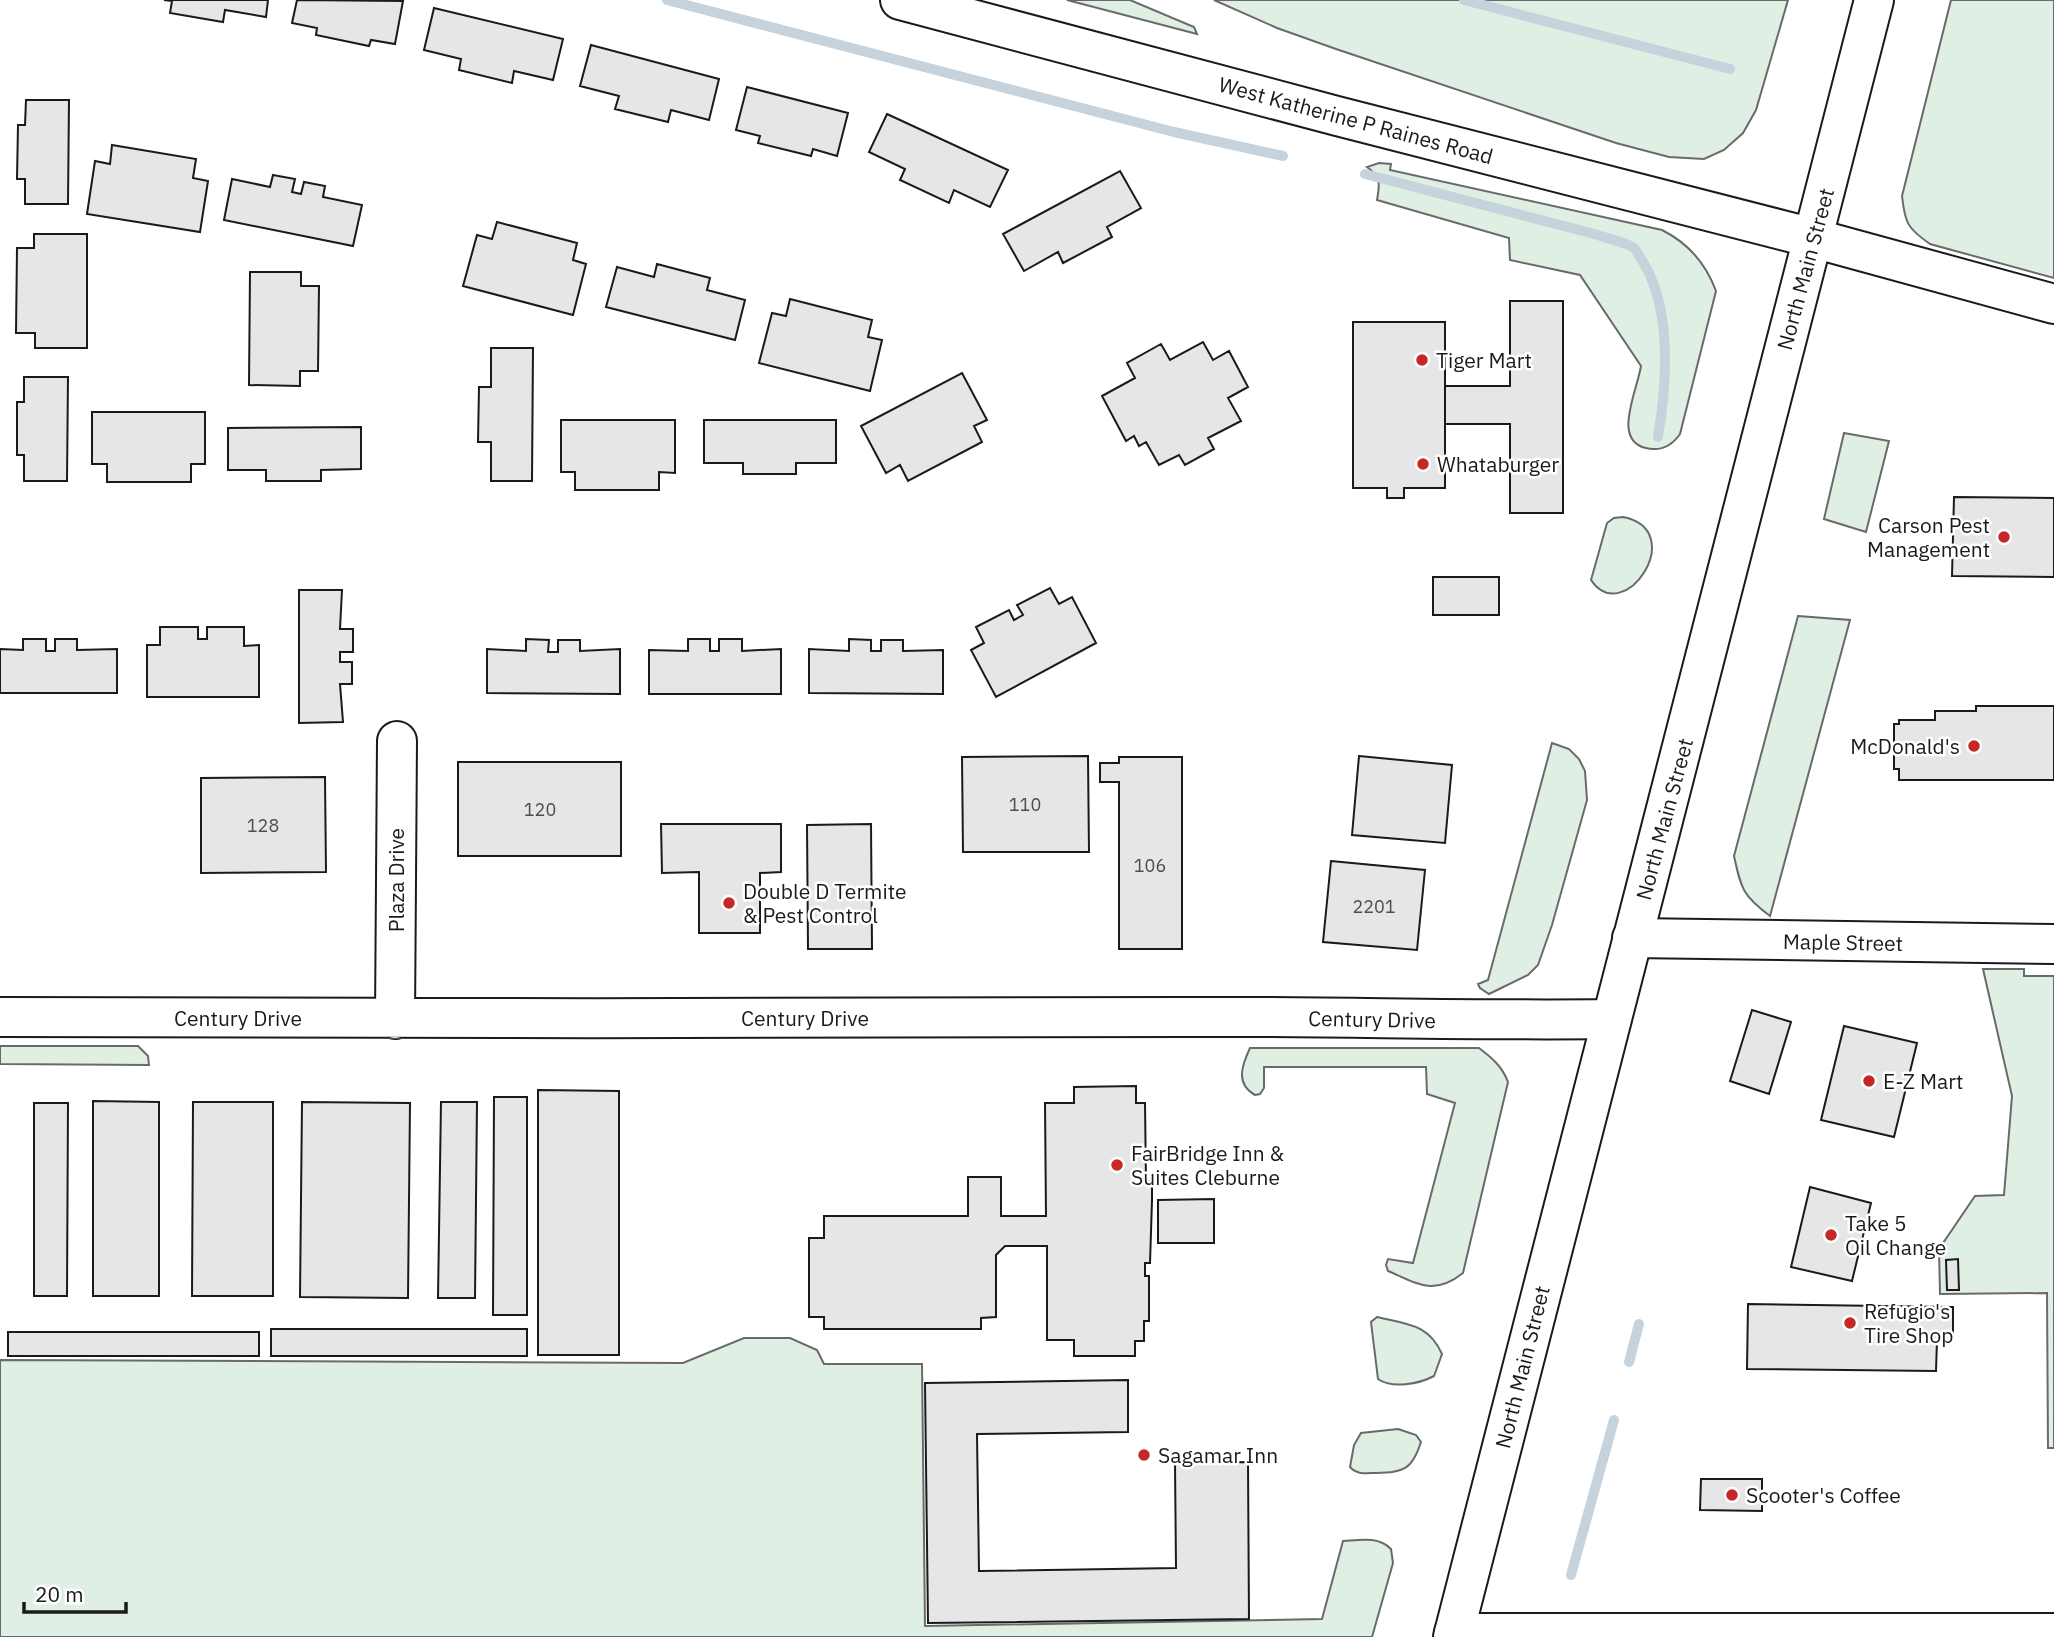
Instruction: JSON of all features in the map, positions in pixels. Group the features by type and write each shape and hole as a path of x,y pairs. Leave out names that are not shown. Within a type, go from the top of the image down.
{"main road":[{"name":"West Katherine P Raines Road","path":"900,0 1350,120 1813,238 2054,304"},
{"name":"North Main Street","path":"1454,1635 1874,0"},
{"name":"Plaza Drive","path":"395,1019 397,741"},
{"name":"Maple Street","path":"1632,937 2054,944"},
{"name":"Century Drive","path":"0,1017 1164,1017 1489,1021 1611,1019"},
{"path":"1454,1635 2054,1633"}],"green space":[{"path":"1067,0 1130,0 1194,27 1197,34"},
{"path":"1214,0 1788,0 1756,110 1743,133 1724,150 1704,159 1669,157 1616,143 1336,49 1277,28"},
{"path":"1951,0 2054,0 2054,278 1930,244 1916,234 1906,219 1902,196"},
{"path":"1379,163 1391,164 1390,170 1662,230 1688,248 1707,272 1716,291 1680,434 1674,441 1668,446 1652,449 1639,446 1632,438 1629,416 1641,366 1580,275 1510,260 1509,238 1377,200 1378,181 1367,167"},
{"path":"1844,433 1889,441 1866,532 1824,519"},
{"path":"1623,517 1642,525 1651,539 1651,556 1644,572 1633,585 1619,593 1605,592 1591,580 1607,523 1614,518"},
{"path":"1798,616 1850,620 1770,916 1744,890 1734,856"},
{"path":"1552,743 1569,749 1579,759 1585,771 1587,800 1538,965 1528,975 1489,994 1478,984 1488,980"},
{"path":"1983,969 2024,969 2024,976 2054,976 2054,1448 2048,1448 2047,1293 1940,1294 1939,1249 1975,1196 2004,1195 2012,1096"},
{"path":"0,1046 138,1046 148,1056 149,1065 0,1064"},
{"path":"1250,1048 1479,1048 1496,1063 1508,1082 1463,1273 1443,1284 1426,1286 1388,1271 1386,1265 1388,1259 1413,1263 1455,1103 1427,1094 1426,1067 1264,1067 1264,1088 1260,1094 1255,1095 1245,1085 1242,1074"},
{"path":"1377,1317 1416,1327 1431,1337 1442,1354 1434,1376 1406,1384 1391,1384 1378,1379 1371,1322"},
{"path":"744,1338 790,1338 817,1350 824,1364 922,1364 925,1626 1322,1619 1343,1541 1368,1540 1380,1542 1391,1549 1393,1563 1372,1637 0,1637 0,1360 683,1363"},
{"path":"1398,1429 1416,1435 1421,1442 1414,1459 1406,1468 1394,1472 1365,1473 1350,1467 1354,1445 1361,1433"}],"building":[{"path":"164,0 268,0 266,17 225,10 223,22 170,13 172,1"},
{"path":"297,0 403,1 395,44 371,40 369,46 316,35 317,28 292,23"},
{"path":"434,8 563,39 553,80 514,71 512,83 459,70 461,59 424,50"},
{"path":"591,45 719,79 709,120 671,110 668,122 615,109 619,96 580,86"},
{"path":"747,87 848,113 837,156 813,149 811,156 758,143 760,136 736,130"},
{"path":"26,100 69,100 68,204 25,204 25,179 17,179 18,125 25,125"},
{"path":"887,114 1008,170 990,207 954,190 949,203 900,180 905,169 869,152"},
{"path":"112,145 196,159 193,178 208,181 200,232 87,214 95,161 110,164"},
{"path":"1120,171 1141,208 1107,227 1112,237 1063,263 1058,252 1024,271 1003,234"},
{"path":"273,175 295,179 292,192 301,194 304,182 325,186 323,197 362,205 353,246 224,220 232,179 270,187"},
{"path":"497,222 577,243 573,260 586,264 573,315 463,286 477,235 492,239"},
{"path":"34,234 87,234 87,348 35,348 35,333 16,333 17,248 34,248"},
{"path":"657,264 710,278 707,290 745,300 735,340 606,307 617,267 654,277"},
{"path":"250,272 301,272 301,286 319,286 318,371 300,371 300,386 249,385"},
{"path":"790,299 872,320 868,337 882,340 870,391 759,363 772,313 786,316"},
{"path":"1510,301 1563,301 1563,513 1510,513 1510,424 1445,424 1445,386 1510,386"},
{"path":"1353,322 1445,322 1445,488 1404,488 1404,498 1387,498 1387,488 1353,488"},
{"path":"1203,342 1213,360 1229,351 1248,387 1228,398 1241,421 1208,438 1214,449 1185,465 1179,455 1159,465 1146,442 1139,446 1134,436 1126,441 1102,396 1135,378 1127,363 1161,344 1170,360"},
{"path":"491,348 533,348 532,481 491,481 491,442 478,442 479,387 491,387"},
{"path":"962,373 987,420 974,426 982,442 908,481 900,465 886,473 861,426"},
{"path":"24,377 68,377 67,481 24,481 24,455 17,455 17,402 24,402"},
{"path":"92,412 205,412 205,464 191,464 191,482 107,482 107,464 92,464"},
{"path":"561,420 675,420 675,473 659,472 659,490 575,490 575,472 561,472"},
{"path":"704,420 836,420 836,463 796,463 796,474 743,474 743,463 704,463"},
{"path":"361,427 361,469 321,470 321,481 266,481 266,470 228,470 228,428"},
{"name":"Carson Pest Management","path":"1954,497 2054,498 2054,577 1952,576"},
{"path":"1433,577 1499,577 1499,615 1433,615"},
{"path":"1050,588 1059,604 1072,597 1096,643 996,697 971,650 984,643 976,627 1009,610 1014,620 1023,615 1017,605"},
{"path":"299,590 342,590 340,629 353,629 353,652 340,652 340,662 352,662 352,684 340,684 343,722 299,723"},
{"path":"160,627 198,627 198,639 207,639 207,627 244,627 244,646 259,645 259,697 147,697 147,645 160,645"},
{"path":"23,639 46,639 46,651 55,651 55,639 77,639 77,650 117,649 117,693 0,693 0,649 23,650"},
{"path":"526,639 549,640 548,652 558,652 558,640 580,640 580,651 620,649 620,694 487,693 487,649 526,651"},
{"path":"688,639 710,639 710,651 719,651 719,639 742,639 742,651 781,649 781,694 649,694 649,650 688,651"},
{"path":"849,639 871,640 871,651 881,651 881,640 903,640 903,651 943,650 943,694 809,693 809,649 849,651"},
{"name":"McDonald's","path":"1976,706 2054,706 2054,780 1899,780 1899,769 1894,769 1894,724 1899,724 1899,720 1935,720 1935,711 1976,711"},
{"path":"1088,756 1089,852 963,852 962,757"},
{"path":"1359,756 1452,765 1445,843 1352,835"},
{"path":"1119,757 1182,757 1182,949 1119,949 1119,782 1100,782 1100,763 1119,763"},
{"path":"458,762 621,762 621,856 458,856"},
{"path":"325,777 326,872 201,873 201,778"},
{"name":"Double D Termite & Pest Control","path":"661,824 781,824 781,872 760,873 760,933 699,933 699,872 662,873"},
{"path":"871,824 872,949 808,949 807,825"},
{"path":"1331,861 1425,870 1417,950 1323,942"},
{"path":"1752,1010 1791,1022 1769,1094 1730,1081"},
{"name":"E-Z Mart","path":"1844,1026 1917,1043 1894,1137 1821,1120"},
{"path":"1136,1086 1136,1103 1145,1103 1146,1180 1152,1180 1152,1200 1150,1263 1145,1263 1145,1276 1149,1276 1149,1321 1144,1321 1144,1341 1135,1341 1135,1356 1074,1356 1074,1340 1047,1340 1047,1246 1005,1246 996,1255 996,1317 981,1318 981,1329 824,1329 824,1317 809,1317 809,1238 824,1238 824,1216 968,1216 968,1177 1001,1177 1001,1216 1046,1216 1045,1103 1074,1103 1074,1087"},
{"path":"538,1090 619,1091 619,1355 538,1355"},
{"path":"494,1097 527,1097 527,1315 493,1315"},
{"path":"93,1101 159,1102 159,1296 93,1296"},
{"path":"193,1102 273,1102 273,1296 192,1296"},
{"path":"302,1102 410,1103 408,1298 300,1297"},
{"path":"441,1102 477,1102 475,1298 438,1298"},
{"path":"34,1103 68,1103 67,1296 34,1296"},
{"name":"Take 5 Oil Change","path":"1810,1187 1871,1203 1852,1281 1791,1267"},
{"path":"1214,1199 1214,1243 1158,1243 1158,1200"},
{"path":"1958,1259 1959,1290 1947,1290 1946,1260"},
{"name":"Refugio's Tire Shop","path":"1748,1304 1953,1307 1953,1340 1937,1340 1936,1371 1747,1369"},
{"path":"271,1329 527,1329 527,1356 271,1356"},
{"path":"8,1332 259,1332 259,1356 8,1356"},
{"path":"1128,1380 1128,1432 977,1434 979,1571 1176,1568 1175,1463 1248,1462 1249,1619 928,1623 925,1383"},
{"name":"Scooter's Coffee","path":"1701,1479 1762,1479 1762,1511 1700,1510"}],"waterway":[{"path":"667,0 1174,132 1283,156"},
{"path":"1464,0 1730,69"},
{"path":"1365,174 1598,235 1634,248 1652,281 1663,324 1664,394 1658,437"},
{"path":"1629,1362 1639,1324"},
{"path":"1571,1575 1614,1420"}],"place":[{"name":"Tiger Mart","path":"1422,360"},
{"name":"Whataburger","path":"1423,464"},
{"name":"Carson Pest Management","path":"2004,537"},
{"name":"McDonald's","path":"1974,746"},
{"name":"Double D Termite & Pest Control","path":"729,903"},
{"name":"E-Z Mart","path":"1869,1081"},
{"name":"FairBridge Inn & Suites Cleburne","path":"1117,1165"},
{"name":"Take 5 Oil Change","path":"1831,1235"},
{"name":"Refugio's Tire Shop","path":"1850,1323"},
{"name":"Sagamar Inn","path":"1144,1455"},
{"name":"Scooter's Coffee","path":"1732,1495"}]}
